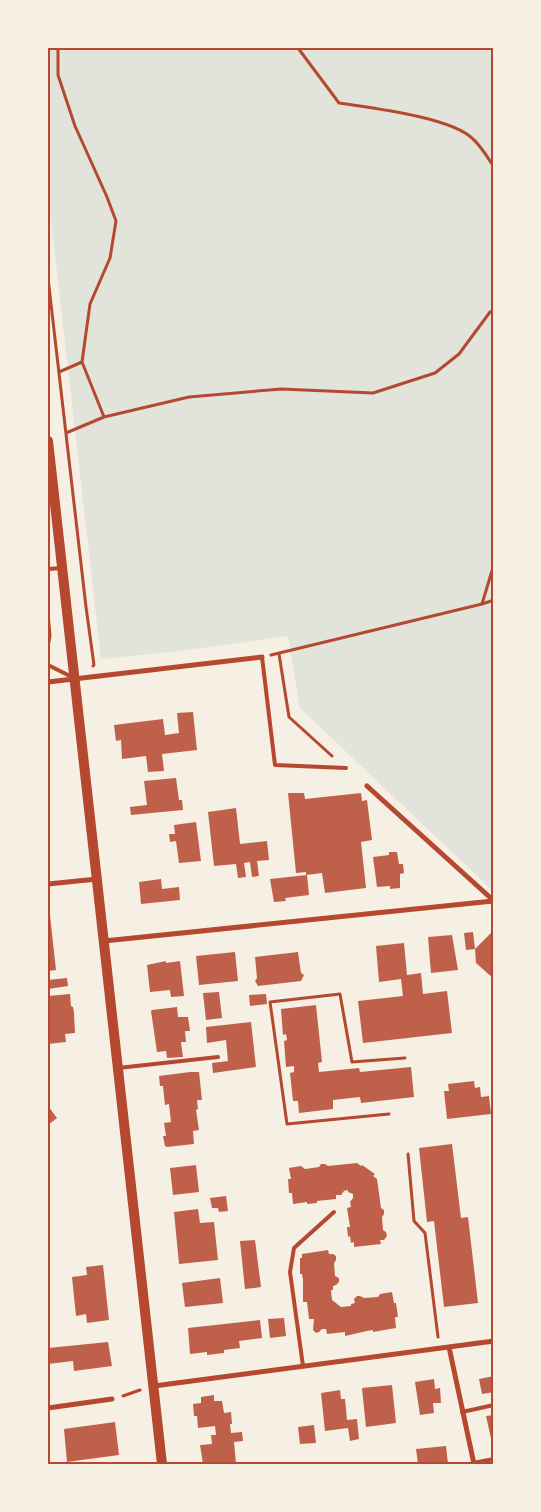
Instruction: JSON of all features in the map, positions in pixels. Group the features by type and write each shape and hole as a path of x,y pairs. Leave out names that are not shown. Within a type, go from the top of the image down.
{"main road":[{"path":"48,441 162,1464"}],"street":[{"path":"48,682 262,657"},
{"path":"367,786 494,901"},
{"path":"48,884 97,879"},
{"path":"104,941 494,901"},
{"path":"154,1386 494,1341"},
{"path":"449,1347 473,1464"},
{"path":"48,1408 112,1399"}],"lane":[{"path":"48,569 62,568"},
{"path":"262,657 274,765 346,768"},
{"path":"48,665 74,679"},
{"path":"118,1068 218,1057"},
{"path":"303,1366 290,1272 294,1248 334,1212"},
{"path":"462,1412 494,1405"},
{"path":"473,1464 494,1459"}],"path":[{"path":"58,48 58,75 75,126 116,221 110,258 90,304 82,362 104,417"},
{"path":"298,48 339,102 408,114 451,126 473,138 494,167"},
{"path":"48,278 94,665 74,679"},
{"path":"66,433 104,417 189,397 281,389 373,393 435,373 459,354 490,312 494,311"},
{"path":"58,372 82,362"},
{"path":"482,604 494,564"},
{"path":"262,657 494,600"},
{"path":"48,613 50,636 48,647"},
{"path":"279,654 289,717 346,768"},
{"path":"389,1114 287,1124 270,1002 340,994 352,1062 405,1058"},
{"path":"408,1154 414,1221 424,1233 440,1348"},
{"path":"112,1399 154,1386"}],"shaded area":[{"path":"48,48 493,48 493,891 300,708 288,636 189,650 101,659 48,194"}],"building":[{"path":"193,712 197,750 162,754 164,771 148,772 146,756 122,759 121,740 116,741 114,725 163,719 165,735 179,733 177,713"},
{"path":"176,778 179,800 182,800 183,810 131,815 130,807 147,805 144,781"},
{"path":"288,793 304,793 305,799 361,793 362,801 367,800 372,840 361,842 366,888 325,893 322,873 306,875 306,872 296,873"},
{"path":"236,808 240,844 267,841 269,860 257,861 259,876 252,877 250,862 244,863 246,877 238,878 236,864 214,866 208,812"},
{"path":"196,822 201,861 179,863 176,841 170,842 169,834 175,834 174,825"},
{"path":"389,852 397,852 399,864 403,864 404,873 400,874 400,888 390,889 390,886 377,887 373,857 389,855"},
{"path":"307,875 309,895 285,898 286,901 274,902 270,879"},
{"path":"161,879 162,889 179,887 180,900 141,904 139,882"},
{"path":"48,907 56,970 48,971"},
{"path":"473,932 475,949 466,950 464,933"},
{"path":"491,933 494,935 494,979 476,963 475,949"},
{"path":"452,935 458,970 431,973 428,937"},
{"path":"404,943 407,975 421,973 423,994 447,991 452,1033 363,1043 358,1001 403,996 401,979 379,982 376,946"},
{"path":"235,952 238,981 199,985 196,956"},
{"path":"298,952 301,973 304,975 301,981 258,986 255,981 257,978 255,957"},
{"path":"166,961 166,963 180,961 184,996 171,997 170,990 150,992 147,965"},
{"path":"67,978 68,986 48,989 48,980"},
{"path":"219,992 222,1018 206,1020 203,993"},
{"path":"70,994 74,1013 75,1033 65,1034 66,1042 48,1044 48,996"},
{"path":"266,994 267,1004 250,1006 249,995"},
{"path":"316,1005 322,1062 318,1063 319,1072 359,1068 360,1072 411,1067 414,1097 361,1103 360,1097 333,1100 333,1109 299,1113 298,1101 293,1101 290,1073 294,1072 294,1066 286,1067 284,1041 287,1040 286,1034 283,1035 281,1009"},
{"path":"177,1007 178,1017 188,1017 190,1031 185,1031 186,1042 181,1042 183,1057 167,1058 166,1051 157,1052 151,1011"},
{"path":"251,1022 256,1067 213,1073 212,1063 228,1061 226,1040 207,1043 206,1027"},
{"path":"199,1072 202,1100 197,1100 198,1109 196,1110 199,1130 193,1131 194,1144 167,1147 165,1146 163,1136 166,1136 164,1123 171,1122 169,1104 165,1105 163,1086 160,1086 159,1076"},
{"path":"474,1081 475,1088 480,1087 481,1097 489,1096 491,1114 447,1119 444,1091 449,1091 448,1084"},
{"path":"48,1106 57,1118 48,1125"},
{"path":"452,1144 461,1218 468,1217 478,1303 444,1307 434,1221 427,1222 419,1148"},
{"path":"357,1163 375,1174 373,1176 377,1179 381,1208 384,1210 382,1217 383,1230 387,1236 384,1240 380,1240 381,1244 354,1247 354,1242 351,1243 350,1236 348,1237 347,1227 350,1227 347,1208 351,1207 350,1202 353,1194 348,1192 348,1190 344,1191 341,1195 336,1195 336,1199 307,1204 307,1202 293,1204 292,1193 289,1193 288,1179 291,1179 289,1168 301,1166 305,1169 319,1167 321,1164 328,1166"},
{"path":"196,1165 199,1192 173,1195 170,1168"},
{"path":"226,1196 228,1211 219,1212 218,1208 212,1208 210,1198"},
{"path":"198,1209 200,1223 214,1222 218,1260 179,1264 174,1212"},
{"path":"255,1240 261,1287 245,1289 240,1241"},
{"path":"328,1250 329,1254 336,1256 334,1263 335,1276 339,1278 339,1282 331,1290 332,1300 341,1307 351,1306 351,1304 355,1303 354,1299 357,1296 364,1298 378,1297 380,1294 392,1292 398,1317 395,1317 396,1328 373,1332 373,1330 345,1336 345,1332 327,1334 326,1329 316,1333 313,1330 314,1319 309,1319 307,1302 303,1302 300,1258 302,1258 302,1254"},
{"path":"103,1265 109,1320 87,1323 86,1314 76,1316 72,1277 87,1275 86,1267"},
{"path":"220,1278 223,1303 185,1307 182,1283"},
{"path":"284,1318 286,1336 270,1338 268,1319"},
{"path":"260,1320 262,1338 239,1341 240,1348 224,1350 224,1353 190,1354 188,1328"},
{"path":"108,1342 112,1366 74,1371 73,1361 48,1364 48,1348"},
{"path":"494,1376 494,1392 482,1394 479,1379"},
{"path":"434,1379 435,1389 440,1388 441,1403 433,1403 434,1413 420,1415 415,1382"},
{"path":"392,1385 396,1423 366,1427 362,1388"},
{"path":"340,1390 341,1399 345,1399 347,1420 357,1419 359,1439 350,1441 348,1428 325,1431 321,1393"},
{"path":"214,1395 214,1401 222,1401 224,1413 231,1412 231,1433 242,1432 243,1441 234,1442 236,1464 203,1464 200,1445 212,1444 211,1435 216,1435 215,1426 198,1428 193,1404 201,1403 201,1397"},
{"path":"494,1415 494,1447 493,1447 486,1416"},
{"path":"115,1422 119,1455 67,1462 64,1429"},
{"path":"314,1425 316,1443 300,1444 298,1427"},
{"path":"446,1446 448,1464 418,1464 416,1449"}]}
